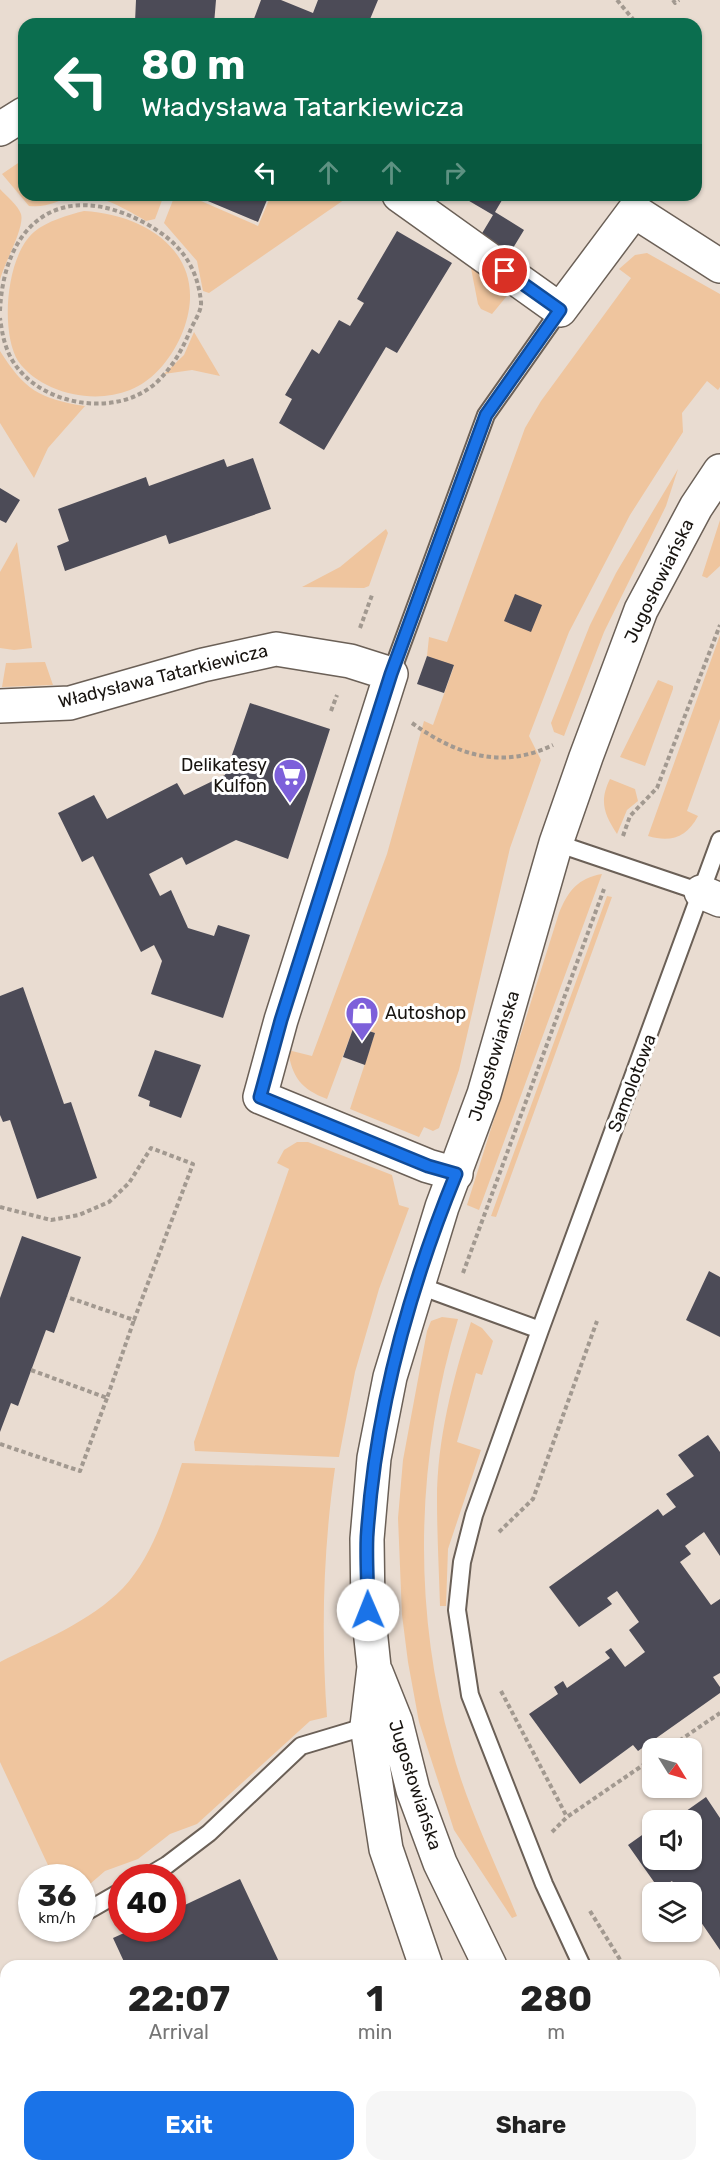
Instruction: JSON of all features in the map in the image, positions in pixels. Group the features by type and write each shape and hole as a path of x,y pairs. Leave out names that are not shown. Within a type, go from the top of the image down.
{"street":[{"path":"0,129 18,118"},
{"path":"407,201 560,310 634,211 720,266"},
{"name":"Jugosłowiańska","path":"424,1960 386,1849 381,1724 368,1610 367,1539 374,1458 390,1377 417,1285 484,1094 556,843 641,610 696,507 720,471"},
{"name":"Władysława Tatarkiewicza","path":"0,706 70,703 203,665 276,649 350,661 386,689"},
{"path":"386,689 281,1020 260,1097 428,1166 456,1174"},
{"name":"Jugosłowiańska","path":"381,1724 413,1790 440,1863 487,1960"}],"lane":[{"path":"386,689 486,415 560,310"},
{"name":"Samolotowa","path":"579,1960 544,1884 470,1695 457,1610 462,1562 474,1515 554,1292 711,896 720,840"},
{"path":"556,843 711,896"},
{"path":"417,1285 540,1330"},
{"path":"168,1864 209,1833 301,1746 381,1724"}],"path":[{"path":"617,0 632,18"},
{"path":"673,0 675,3 679,0"},
{"path":"0,311 1,287 23,233 50,212 78,203 101,205 126,213 170,238 185,253 194,268 202,305 180,355 157,382 128,398 96,404 63,399 34,384 12,359 4,341 0,318"},
{"path":"453,1299 630,816 657,788 720,625"},
{"path":"386,689 422,730 465,751 512,759 531,756 554,745"},
{"path":"0,1207 51,1220 80,1215 109,1202 129,1183 150,1148 193,1164 80,1471 0,1444"},
{"path":"67,1297 134,1320"},
{"path":"495,1535 533,1499 597,1321"},
{"path":"31,1370 107,1398"},
{"path":"498,1683 567,1817"},
{"path":"683,1738 720,1713"},
{"path":"545,1838 567,1817 642,1766"},
{"path":"587,1907 620,1960"}],"shaded area":[{"path":"18,163 18,193 2,174"},
{"path":"0,189 17,207 21,220 17,237 0,280"},
{"path":"25,201 60,201 47,205 29,206"},
{"path":"106,201 162,201 155,219 146,221"},
{"path":"173,201 201,201 258,226 268,201 342,201 209,293 203,291 197,261 164,223"},
{"path":"84,211 109,214 132,221 152,231 169,245 182,262 189,282 190,305 183,331 169,358 155,374 139,386 116,394 84,396 54,388 40,381 18,361 12,348 9,332 9,294 12,275 25,243 34,232 45,225"},
{"path":"468,253 516,285 492,314 481,309 478,304"},
{"path":"647,253 720,294 720,387 718,390 707,381 682,413 683,432 630,515 569,632 529,736 541,760 510,848 459,1070 439,1128 433,1131 424,1127 419,1137 350,1109 375,1033 354,1026 327,1099 310,1091 299,1081 292,1068 288,1050 312,1056 387,854 424,721 433,725 454,666 427,656 429,637 447,642 525,428 541,401 631,278 619,269 635,255"},
{"path":"194,332 220,376 192,370 164,374 184,355"},
{"path":"0,351 17,375 34,390 56,400 85,406 48,448 34,478 0,423"},
{"path":"678,469 666,506 604,632 564,736 554,732 551,723 590,625 616,573"},
{"path":"720,520 720,566 707,578 702,576"},
{"path":"386,529 388,533 369,586 364,588 302,587 340,567"},
{"path":"17,542 32,648 14,650 0,648 0,572"},
{"path":"720,635 720,719 687,811 698,816 689,829 678,836 664,839 648,836"},
{"path":"45,662 53,685 2,687 6,663"},
{"path":"658,680 673,686 673,689 645,766 620,757"},
{"path":"610,779 635,789 638,801 627,810 617,834 604,807"},
{"path":"602,874 479,1210 467,1205 559,913 570,892 580,882"},
{"path":"607,896 612,897 496,1217 491,1216"},
{"path":"297,1142 308,1142 392,1175 399,1205 409,1208 379,1289 355,1372 339,1457 195,1451 194,1442 289,1169 277,1163 284,1150"},
{"path":"442,1317 458,1319 444,1372 427,1478 424,1532 425,1586 430,1640 438,1693 457,1768 472,1811 517,1916 512,1918 454,1830 419,1722 402,1615 398,1518 403,1460 427,1331 431,1321"},
{"path":"471,1322 482,1328 493,1341 482,1375 476,1373 457,1442 481,1450 448,1549 446,1606 440,1606 437,1500 440,1454 452,1387"},
{"path":"182,1463 335,1468 324,1592 327,1717 310,1721 197,1824 170,1834 138,1859 124,1864 108,1864 108,1870 96,1879 96,1864 47,1864 0,1762 0,1662 80,1621 110,1600 134,1575 152,1545"}],"building":[{"path":"136,0 216,0 214,18 135,18"},
{"path":"261,0 281,0 313,13 318,0 378,0 370,18 254,18"},
{"path":"208,201 267,201 258,222"},
{"path":"469,201 501,201 495,212 524,230 510,253 481,235 493,215"},
{"path":"397,231 452,263 397,353 386,347 324,450 279,423 292,399 285,395 312,349 319,354 339,320 350,326 364,303 357,299"},
{"path":"253,458 271,509 169,544 166,535 65,571 57,546 69,541 58,509 146,477 149,486 224,459 227,467"},
{"path":"0,488 20,500 6,523 0,520"},
{"path":"515,594 542,605 531,632 504,621"},
{"path":"427,656 454,665 444,693 417,684"},
{"path":"250,703 330,729 288,859 236,840 186,865 182,857 149,874 160,896 171,890 188,928 214,936 218,925 250,935 223,1018 151,994 162,961 154,945 141,952 93,856 82,862 58,813 94,795 107,819 177,783 184,795 225,775"},
{"path":"23,987 64,1104 71,1102 97,1178 37,1199 10,1120 3,1122 0,1115 0,996"},
{"path":"354,1026 375,1033 365,1065 343,1057"},
{"path":"155,1050 201,1065 181,1118 149,1106 150,1101 138,1096"},
{"path":"22,1236 81,1257 54,1333 46,1330 18,1406 11,1403 0,1432 0,1298"},
{"path":"709,1271 720,1277 720,1337 686,1320"},
{"path":"708,1435 720,1452 720,1556 704,1532 685,1546 691,1554 680,1562 711,1605 720,1599 720,1673 713,1677 720,1687 720,1693 656,1738 642,1738 642,1748 638,1751 633,1745 580,1784 529,1714 558,1694 554,1687 563,1681 567,1688 610,1658 605,1652 611,1648 625,1667 645,1652 629,1630 639,1622 617,1591 607,1598 612,1604 579,1627 549,1587 658,1509 663,1516 676,1507 666,1494 694,1476 678,1455"},
{"path":"706,1797 720,1818 720,1950 702,1924 702,1882 654,1882 646,1870 702,1870 702,1810 688,1810"},
{"path":"642,1835 642,1865 628,1845"},
{"path":"240,1879 278,1960 123,1960 115,1942 186,1942 186,1904"}],"place":[{"name":"Delikatesy Kulfon","path":"290,804"},
{"name":"Autoshop","path":"362,1042"}],"route":[{"path":"368,1610 367,1539 374,1458 390,1377 442,1208 456,1174 428,1166 260,1097 281,1020 391,674 486,415 560,310 505,271"}]}
